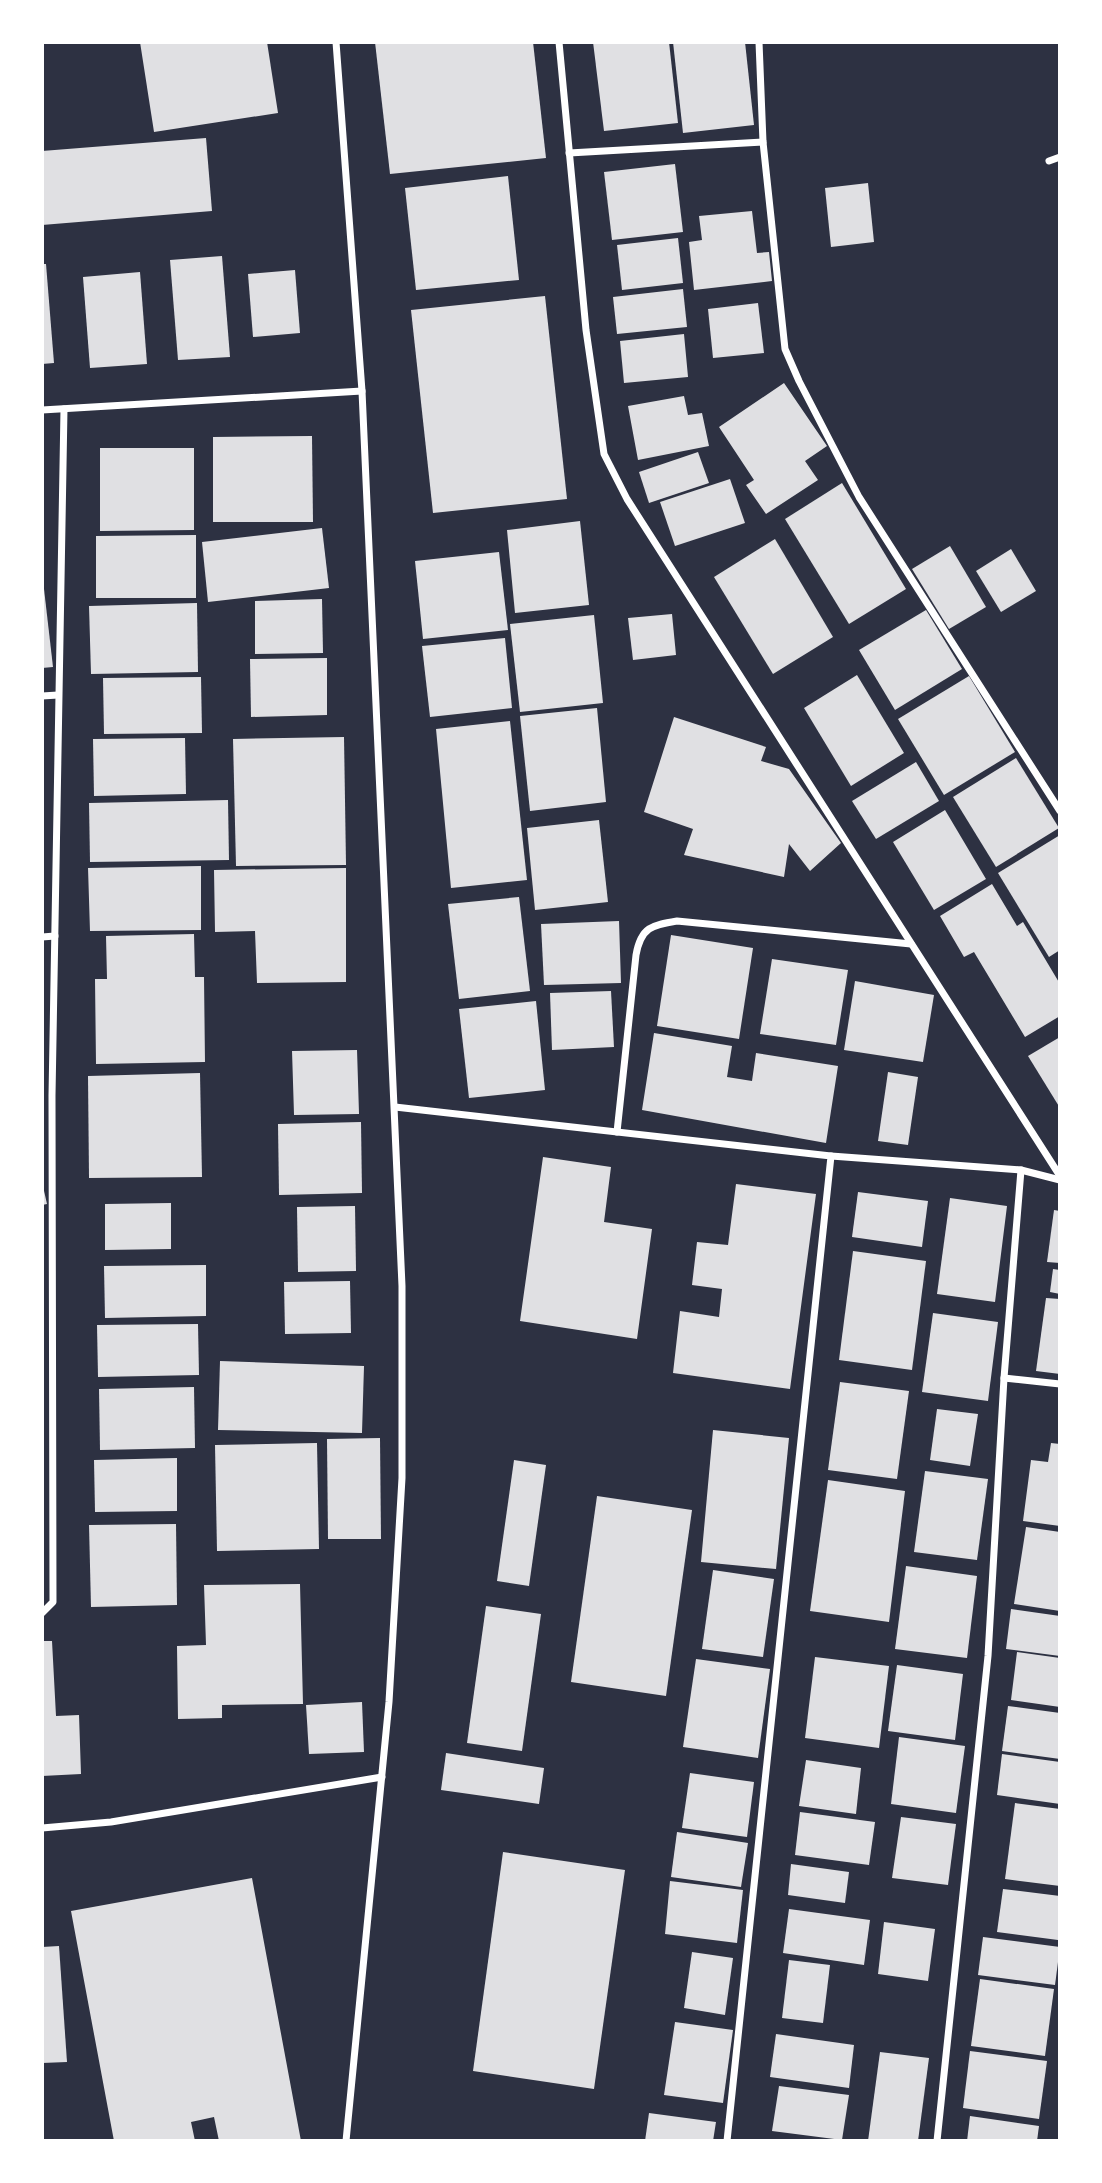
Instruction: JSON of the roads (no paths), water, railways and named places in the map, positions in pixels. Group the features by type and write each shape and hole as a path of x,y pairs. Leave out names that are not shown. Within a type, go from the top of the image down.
{"street":[{"path":"336,42 362,391 402,1286 402,1478 389,1702 346,2141"},
{"path":"559,42 586,330 604,454 627,499 1060,1178"},
{"path":"759,42 763,142 785,349 859,497 1060,811"},
{"path":"569,153 763,142"},
{"path":"1049,161 1060,157"},
{"path":"42,410 362,391"},
{"path":"42,1613 53,1602 52,1096 64,409"},
{"path":"42,696 58,695"},
{"path":"617,1132 638,941 654,924 677,921 911,944"},
{"path":"42,937 55,936"},
{"path":"42,1097 52,1096"},
{"path":"395,1107 831,1156 1021,1170 1060,1178"},
{"path":"727,2141 831,1156"},
{"path":"937,2141 988,1656 1004,1378 1021,1170"},
{"path":"42,1336 52,1334"},
{"path":"1004,1378 1060,1384"},
{"path":"42,1828 111,1822 382,1777"}]}
